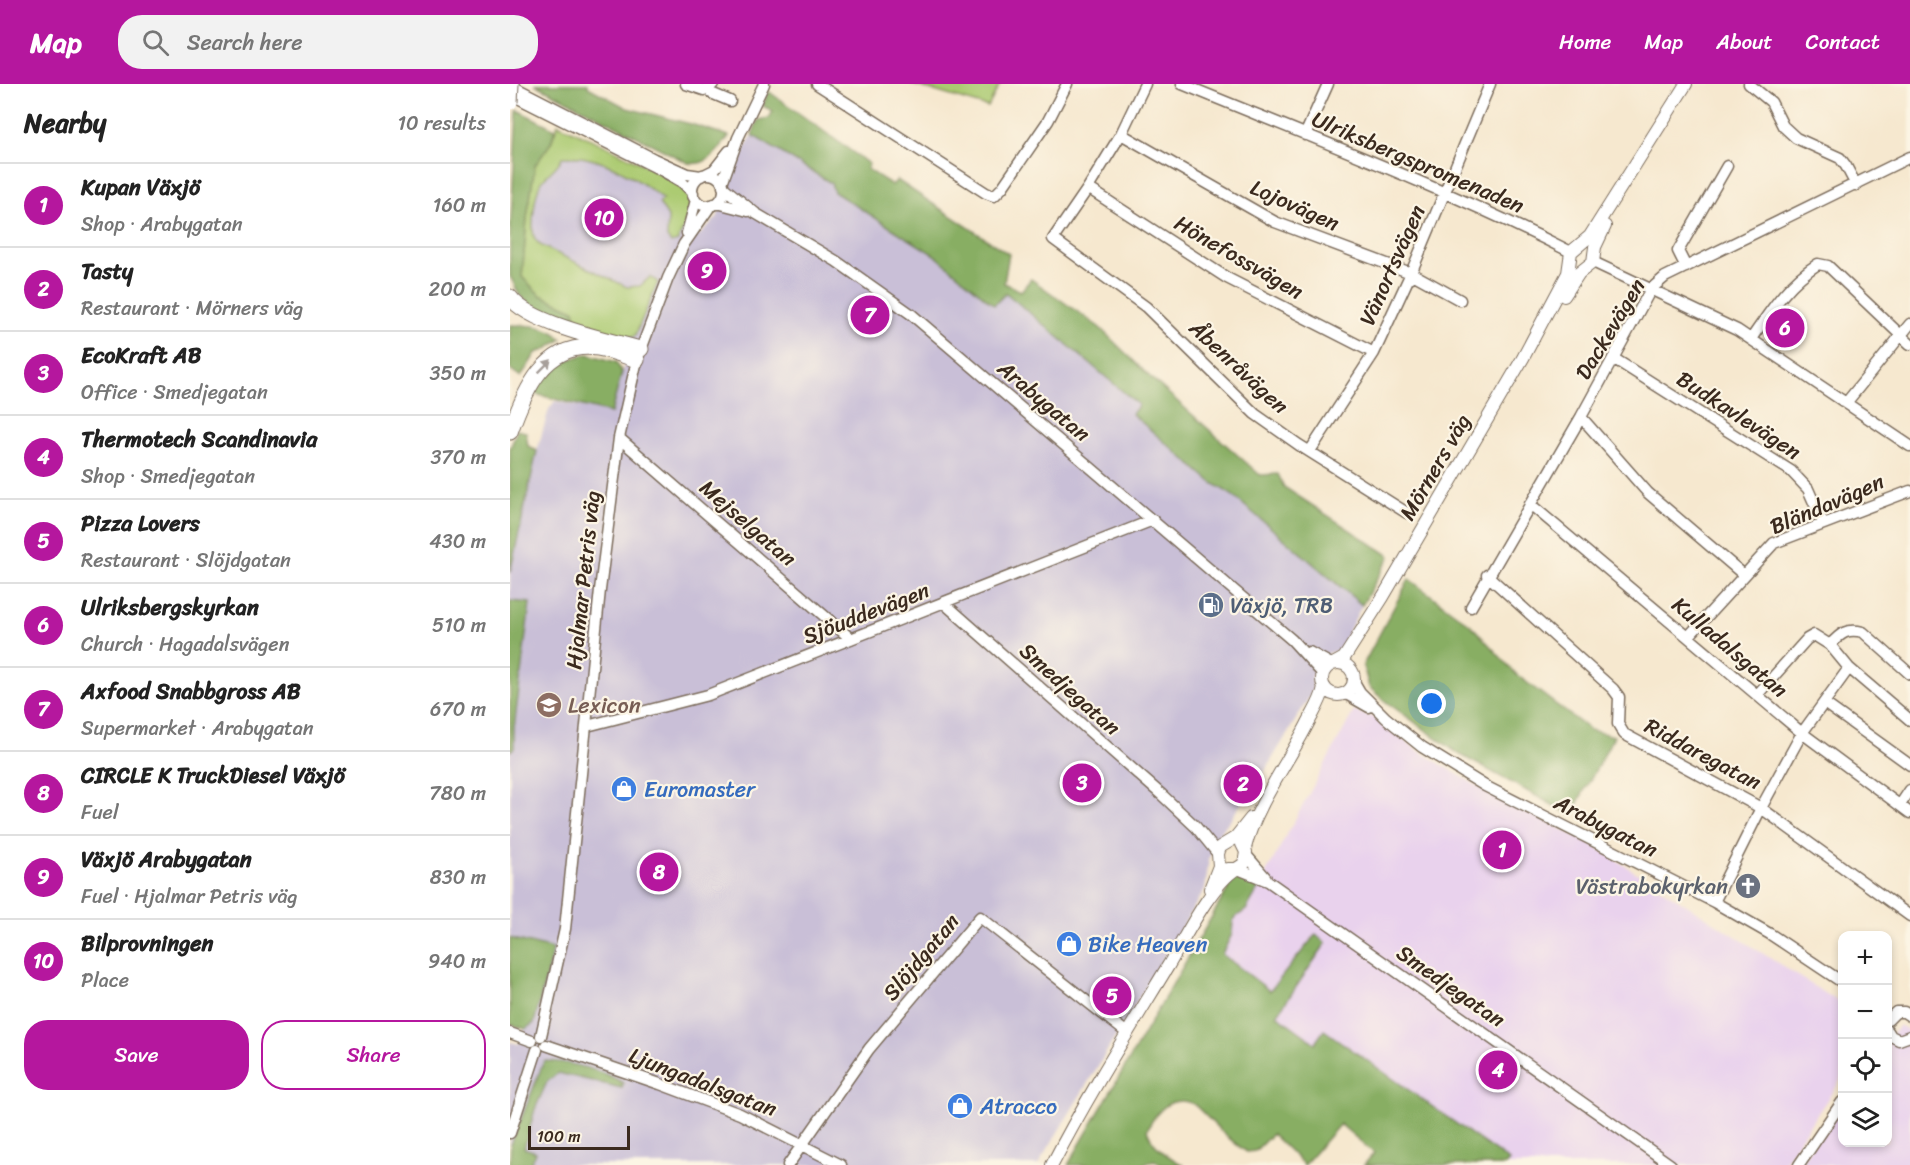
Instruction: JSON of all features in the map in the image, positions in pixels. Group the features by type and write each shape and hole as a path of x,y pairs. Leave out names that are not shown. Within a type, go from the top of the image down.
{"highway":[{"path":"510,102 511,85"},
{"path":"510,297 520,308 539,318 639,355"},
{"path":"510,432 532,382 542,367 559,354 583,347 596,347 639,355"}],"main road":[{"name":"Mörners väg","path":"1329,667 1344,658 1383,597 1523,357 1568,273 1574,253 1590,236 1684,84"},
{"name":"Mörners väg","path":"1523,357 1590,262 1597,240 1640,158"},
{"path":"1588,247 1590,262 1576,267 1574,253 1588,247"},
{"name":"Mörners väg","path":"1352,675 1352,661 1383,597"},
{"path":"1289,759 1328,702 1341,694 1349,689 1352,675 1346,665 1329,667 1322,680 1324,687 1328,692 1341,694"},
{"path":"1052,1165 1126,1033 1197,916 1224,879 1244,864 1250,832 1321,699 1324,687"},
{"path":"1197,916 1214,879 1220,847 1241,832 1265,801"},
{"path":"1228,842 1239,842 1246,852"},
{"path":"1218,857 1225,867 1237,869"}],"street":[{"path":"686,84 704,90 711,87 711,93 730,101"},
{"path":"510,94 663,171 682,182 703,204 712,205 722,197 723,185 738,138 764,84"},
{"path":"817,84 994,196 1002,188 1048,121 1067,84"},
{"path":"1088,188 1121,134 1145,84"},
{"name":"Ulriksbergspromenaden","path":"1182,84 1445,192 1574,253"},
{"path":"1305,135 1328,84"},
{"name":"Vänortsvägen","path":"1310,451 1374,353 1411,273 1490,84"},
{"path":"1749,84 1771,102 1783,126 1796,138 1840,158 1856,185"},
{"path":"511,85 654,159 687,174 715,176 723,185"},
{"name":"Lojovägen","path":"1121,134 1275,222 1411,273 1460,300"},
{"path":"694,196 694,183 718,165 738,138"},
{"name":"Dackevägen","path":"1471,606 1581,417 1651,290 1665,277 1910,157"},
{"path":"1686,267 1678,251 1727,166"},
{"name":"Arabygatan","path":"723,185 754,213 812,246 898,304 1292,640 1329,667"},
{"name":"Åbenråvägen","path":"1088,188 1053,239 1146,307 1255,414 1407,513"},
{"name":"Hönefossvägen","path":"1088,188 1227,278 1374,353"},
{"name":"Hjalmar Petris väg","path":"684,244 694,196"},
{"name":"Arabygatan","path":"712,205 721,204 754,213"},
{"name":"Hjalmar Petris väg","path":"510,1133 539,1043 565,929 600,590 620,438 639,355 668,278 684,244 712,205"},
{"path":"1590,262 1751,339 1910,446"},
{"path":"1751,339 1782,294 1794,281 1818,264 1828,266 1900,337 1910,344"},
{"path":"1846,403 1910,324"},
{"name":"Budkavlevägen","path":"1613,358 1791,471 1808,489 1823,523"},
{"path":"1581,417 1648,493 1743,575"},
{"name":"Mejselgatan","path":"620,438 850,639"},
{"name":"Bländavägen","path":"1688,637 1774,543 1910,491"},
{"name":"Kulladalsgatan","path":"1530,504 1802,733 1910,813"},
{"name":"Sjöuddevägen","path":"587,726 708,695 1153,520"},
{"name":"Riddaregatan","path":"1487,576 1613,689 1619,697 1618,724 1624,734 1761,807 1910,916"},
{"name":"Smedjegatan","path":"944,603 1196,827 1218,857"},
{"path":"1830,645 1844,631 1863,632 1910,674"},
{"path":"1757,695 1807,639 1814,635 1830,645 1849,668 1910,720"},
{"path":"1714,902 1761,807 1802,733 1849,668"},
{"name":"Arabygatan","path":"1352,675 1360,692 1386,718 1422,747 1485,786 1714,902 1770,934 1838,979"},
{"name":"Arabygatan","path":"1341,694 1353,697 1386,718"},
{"path":"1824,703 1910,765"},
{"path":"1899,805 1910,790"},
{"name":"Smedjegatan","path":"1196,827 1228,842"},
{"name":"Smedjegatan","path":"1246,852 1268,881"},
{"name":"Smedjegatan","path":"1237,869 1268,881 1670,1165"},
{"name":"Slöjdgatan","path":"802,1144 869,1049 980,917 1126,1033"},
{"path":"1892,1014 1902,1012 1910,1015"},
{"name":"Ljungadalsgatan","path":"510,1033 740,1114 841,1165"},
{"path":"1799,1165 1838,1108"},
{"path":"788,1165 802,1144"}],"shaded area":[{"path":"752,135 832,183 834,192 936,256 993,305 1005,292 1139,405 1133,414 1211,482 1232,495 1362,605 1339,650 1328,653 1312,676 1313,691 1263,774 1220,833 1209,858 1205,889 1038,1165 510,1165 510,1042 519,1044 525,1029 534,1023 552,949 510,938 510,751 514,747 514,728 529,603 510,601 510,573 537,451 549,409 555,401 611,413 633,332 522,277 535,165 571,149 641,178 664,197 671,221 698,236 717,218 729,181"},
{"path":"1354,711 1378,719 1417,750 1479,787 1591,844 1838,1001 1838,1084 1782,1165 1506,1165 1508,1160 1325,1030 1315,1043 1277,1015 1326,943 1315,934 1270,992 1222,954 1232,934 1233,921 1246,910"},
{"path":"1899,1025 1910,1032 1910,1165 1799,1165 1838,1108 1838,1147 1892,1147 1892,1035"}],"green space":[{"path":"535,84 588,84 588,87 627,108 729,136 717,152 707,160 695,164 688,163"},
{"path":"911,84 1000,84 988,107"},
{"path":"768,91 869,164 867,169 892,185 897,180 1009,254 1004,283 1021,291 1031,279 1099,327 1149,376 1260,475 1278,474 1284,487 1390,556 1362,605 1232,495 1211,482 1132,414 1139,405 1006,293 994,305 936,256 834,192 831,183 752,135 758,120 769,118 773,111 763,106"},
{"path":"517,110 555,129 551,143 535,165 527,218 522,277 540,295 574,310 577,325 540,312 520,296 510,276"},
{"path":"558,124 670,179 690,197 691,208 685,225 678,241 671,243 667,238 668,217 659,203 663,199 646,186 607,164 583,157 562,157 558,165 543,179 539,188 533,227 535,239 540,245 627,287 640,286 650,277 658,282 635,336 628,339 577,325 574,310 540,295 522,277 527,218 535,165 551,143"},
{"path":"510,325 544,328 562,339 536,353 521,377 510,369"},
{"path":"588,354 616,362 622,372 611,413 535,394 543,378 556,366"},
{"path":"517,430 526,432 528,446 537,451 510,573 510,449"},
{"path":"1409,579 1471,625 1517,675 1590,730 1614,736 1571,815 1459,754 1369,687 1363,665"},
{"path":"510,601 530,603 514,728 514,748 510,751"},
{"path":"1243,874 1261,884 1246,910 1233,921 1232,934 1222,954 1270,991 1316,934 1326,943 1277,1015 1315,1043 1324,1030 1509,1161 1506,1165 1364,1165 1374,1153 1340,1124 1304,1165 1272,1134 1255,1151 1247,1152 1225,1135 1196,1106 1183,1101 1170,1104 1159,1112 1147,1130 1157,1146 1183,1165 1161,1165 1154,1160 1143,1165 1068,1165 1234,879"},
{"path":"510,938 553,949 534,1023 525,1029 510,1024"},
{"path":"544,1061 596,1071 623,1083 622,1088 558,1073 547,1082 535,1109 524,1148 536,1152 531,1161 535,1165 510,1165 511,1145"}],"place":[{"name":"Bilprovningen","path":"604,218"},
{"name":"Växjö Arabygatan","path":"707,271"},
{"name":"Axfood Snabbgross AB","path":"870,315"},
{"name":"Ulriksbergskyrkan","path":"1785,328"},
{"name":"Växjö, TRB","path":"1211,605"},
{"name":"Lexicon","path":"549,705"},
{"name":"EcoKraft AB","path":"1082,783"},
{"name":"Tasty","path":"1243,784"},
{"name":"Euromaster","path":"624,789"},
{"name":"Kupan Växjö","path":"1502,850"},
{"name":"CIRCLE K TruckDiesel Växjö","path":"659,872"},
{"name":"Västrabokyrkan","path":"1748,886"},
{"name":"Bike Heaven","path":"1069,944"},
{"name":"Pizza Lovers","path":"1112,996"},
{"name":"Thermotech Scandinavia","path":"1498,1070"},
{"name":"Atracco","path":"960,1106"}]}
